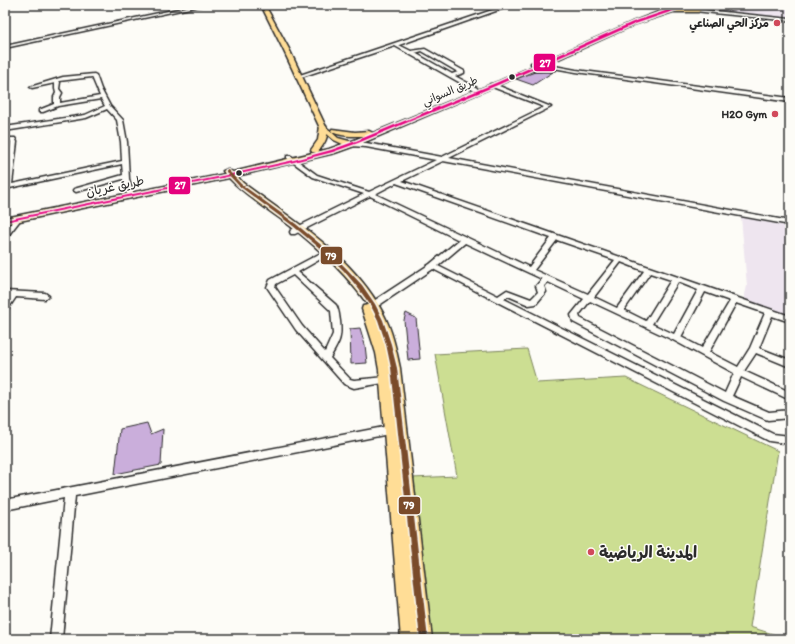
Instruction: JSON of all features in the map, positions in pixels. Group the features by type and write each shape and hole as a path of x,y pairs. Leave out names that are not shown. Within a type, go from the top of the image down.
{"highway":[{"path":"687,5 698,10"},
{"path":"669,7 698,10"},
{"name":"طريق السواني","path":"370,134 475,89 553,58 669,7"},
{"name":"طريق السواني","path":"224,174 291,159 350,142 492,85 669,7"},
{"path":"524,71 556,68 552,62 553,58"},
{"path":"315,150 322,141 324,132 323,128"},
{"path":"335,132 370,134 370,146"},
{"name":"طريق السواني","path":"291,159 315,150 350,142"},
{"path":"224,174 296,231 340,263 370,307 387,336 394,368 396,428 409,639"},
{"name":"طريق غريان","path":"5,217 224,174"},
{"name":"طريق غريان","path":"5,221 131,193"},
{"path":"296,231 342,275 370,307 382,353 396,428 424,639"}],"main road":[{"path":"263,5 328,124 335,132 350,142"},
{"path":"268,5 301,75 323,128 331,135 350,142"}],"street":[{"path":"5,48 202,5"},
{"path":"301,75 434,32 511,5"},
{"path":"698,10 790,20"},
{"path":"395,44 475,89"},
{"path":"409,52 423,50 462,72 451,76"},
{"path":"535,65 790,100"},
{"path":"32,87 56,80 92,74 94,75 102,97 108,108 120,120 124,142 125,176 131,193"},
{"path":"56,80 58,82 57,89 59,93 57,98 64,120"},
{"path":"296,231 548,107 492,85"},
{"path":"41,111 60,104 102,97"},
{"path":"5,129 86,116 108,108"},
{"path":"5,140 13,140 14,142 7,186 124,162"},
{"path":"350,142 441,160 790,223"},
{"path":"291,159 315,176 370,194 464,240 647,324 739,372 790,396"},
{"path":"76,190 125,176"},
{"path":"396,181 555,238 650,269 790,319"},
{"path":"5,235 18,218"},
{"path":"530,270 555,238"},
{"path":"370,307 433,266 464,240"},
{"path":"322,256 273,282 271,286 300,328 350,384 386,380"},
{"path":"620,259 575,315 576,320 727,398 768,416 790,414"},
{"path":"433,266 772,438 790,440"},
{"path":"619,311 650,269"},
{"path":"293,271 333,307 335,311 337,334 326,358"},
{"path":"500,300 507,293 529,302 533,302 542,292 540,286 547,278"},
{"path":"647,324 676,278"},
{"path":"676,338 703,288"},
{"path":"5,294 45,296"},
{"path":"5,306 14,295"},
{"path":"704,353 734,300"},
{"path":"727,398 739,372 754,349 770,312"},
{"path":"754,349 790,364"},
{"path":"5,511 5,505 396,428"},
{"path":"56,639 70,492"}],"shaded area":[{"path":"691,5 790,5 790,19 699,9"},
{"path":"741,217 790,227 790,317 743,302 747,286"}],"green space":[{"name":"المدينة الرياضية","path":"527,349 537,383 626,378 778,451 750,627 789,639 430,639 412,478 457,476 435,354"}],"building":[{"path":"535,72 553,72 533,85 516,79"},
{"path":"406,313 416,318 420,359 408,360 404,320"},
{"path":"360,328 365,345 367,363 351,364 350,329"},
{"path":"147,423 151,434 163,429 161,465 115,474 120,429"}],"transit line":[{"name":"27","path":"5,221 222,177 332,151 499,83 634,23 675,9 681,5"},
{"name":"79","path":"227,171 240,185 294,225 329,254 360,287 373,305 381,320 389,344 394,368 424,639"}],"place":[{"name":"مركز الحي الصناعي","path":"777,23"},
{"name":"H2O Gym","path":"775,114"},
{"name":"المدينة الرياضية","path":"591,552"}]}
